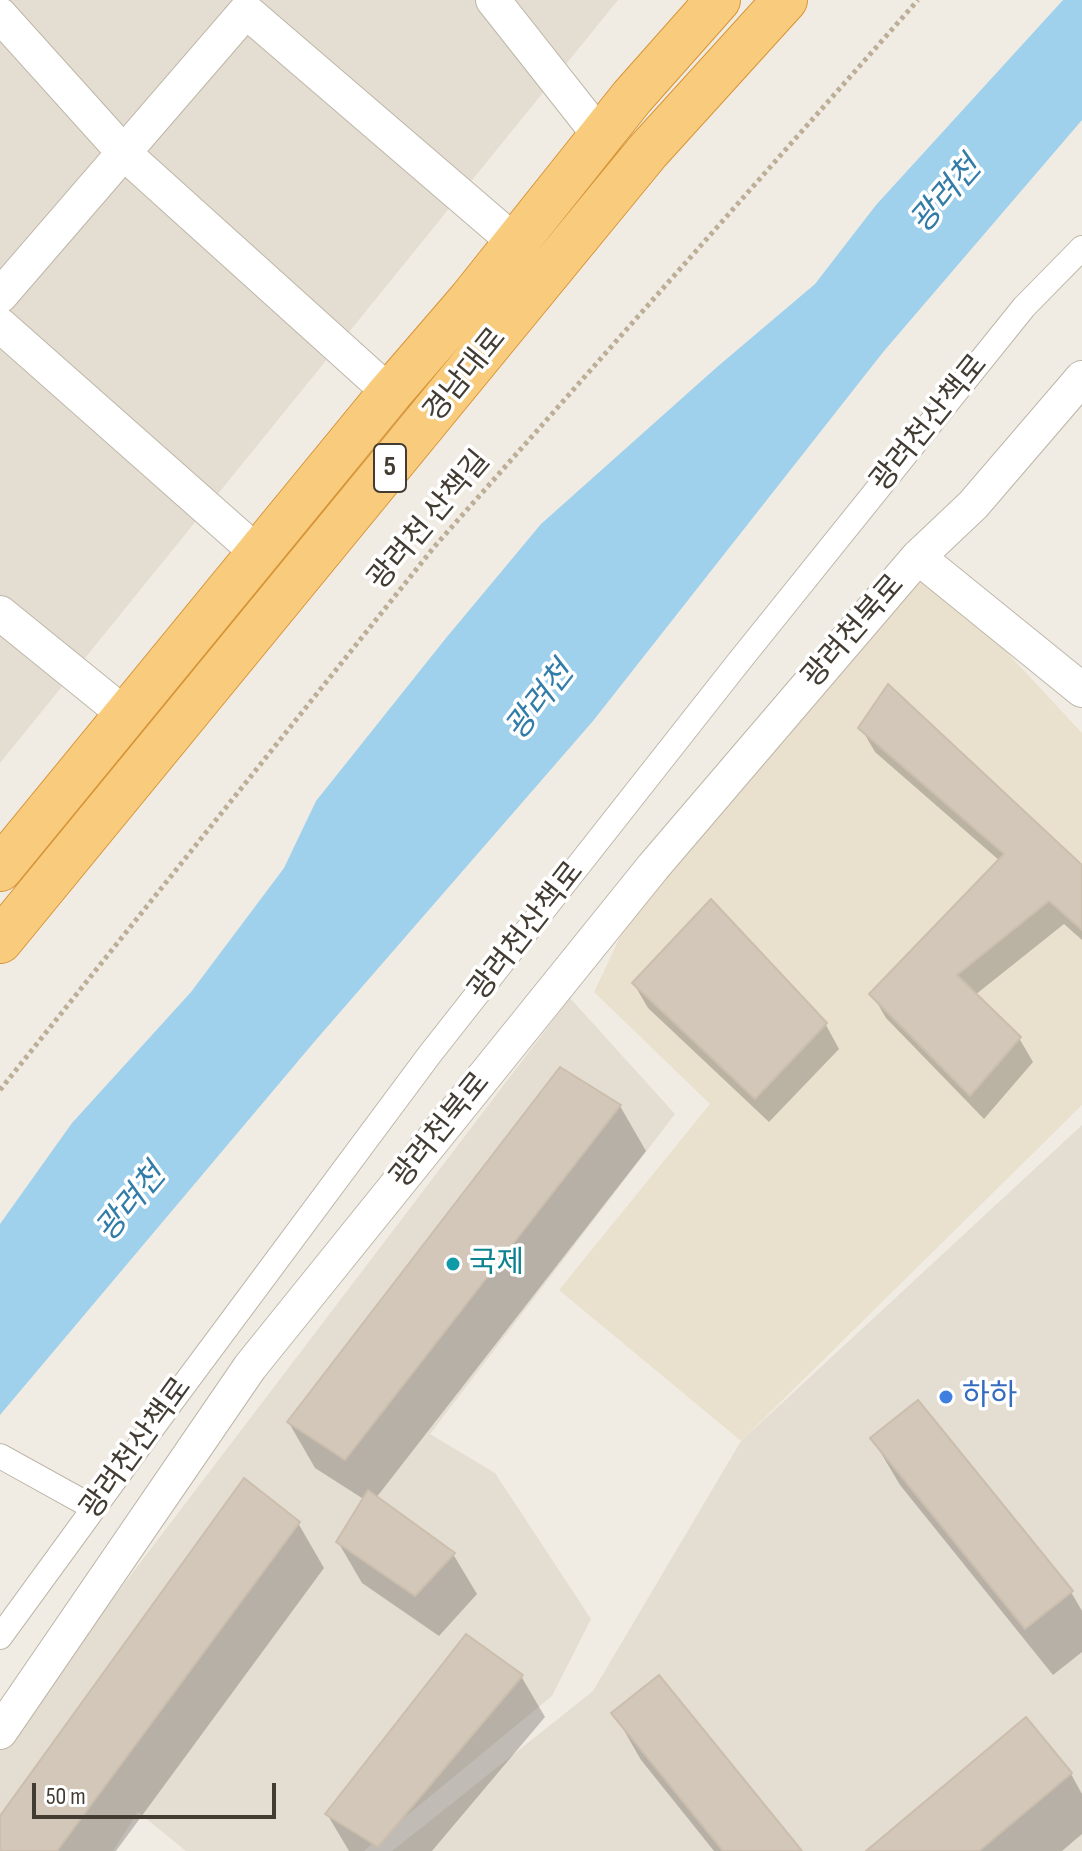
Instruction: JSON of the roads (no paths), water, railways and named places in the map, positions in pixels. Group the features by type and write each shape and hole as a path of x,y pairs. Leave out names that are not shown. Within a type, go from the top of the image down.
{"highway":[{"name":"경남대로","path":"0,869 516,243 632,97 718,0"},
{"name":"경남대로","path":"0,941 648,151 785,0"}],"street":[{"path":"493,0 601,137"},
{"path":"0,296 125,154 246,4 516,243"},
{"path":"0,15 125,154 390,393"},
{"name":"광려천산책로","path":"0,1637 478,993 747,651 1024,307 1082,248"},
{"path":"0,325 260,555"},
{"name":"광려천북로","path":"0,1732 250,1367 653,867 918,557 973,505 1082,378"},
{"path":"918,557 1082,690"},
{"path":"0,613 127,716"},
{"path":"0,1456 94,1508"}],"water":[{"name":"광려천","path":"1063,0 1082,0 1082,120 884,351 593,721 315,1041 0,1415 0,1224 72,1123 191,992 284,868 316,801 541,524 815,284 876,205"}],"place":[{"name":"국제","path":"453,1264"},
{"name":"하하","path":"946,1397"}]}
